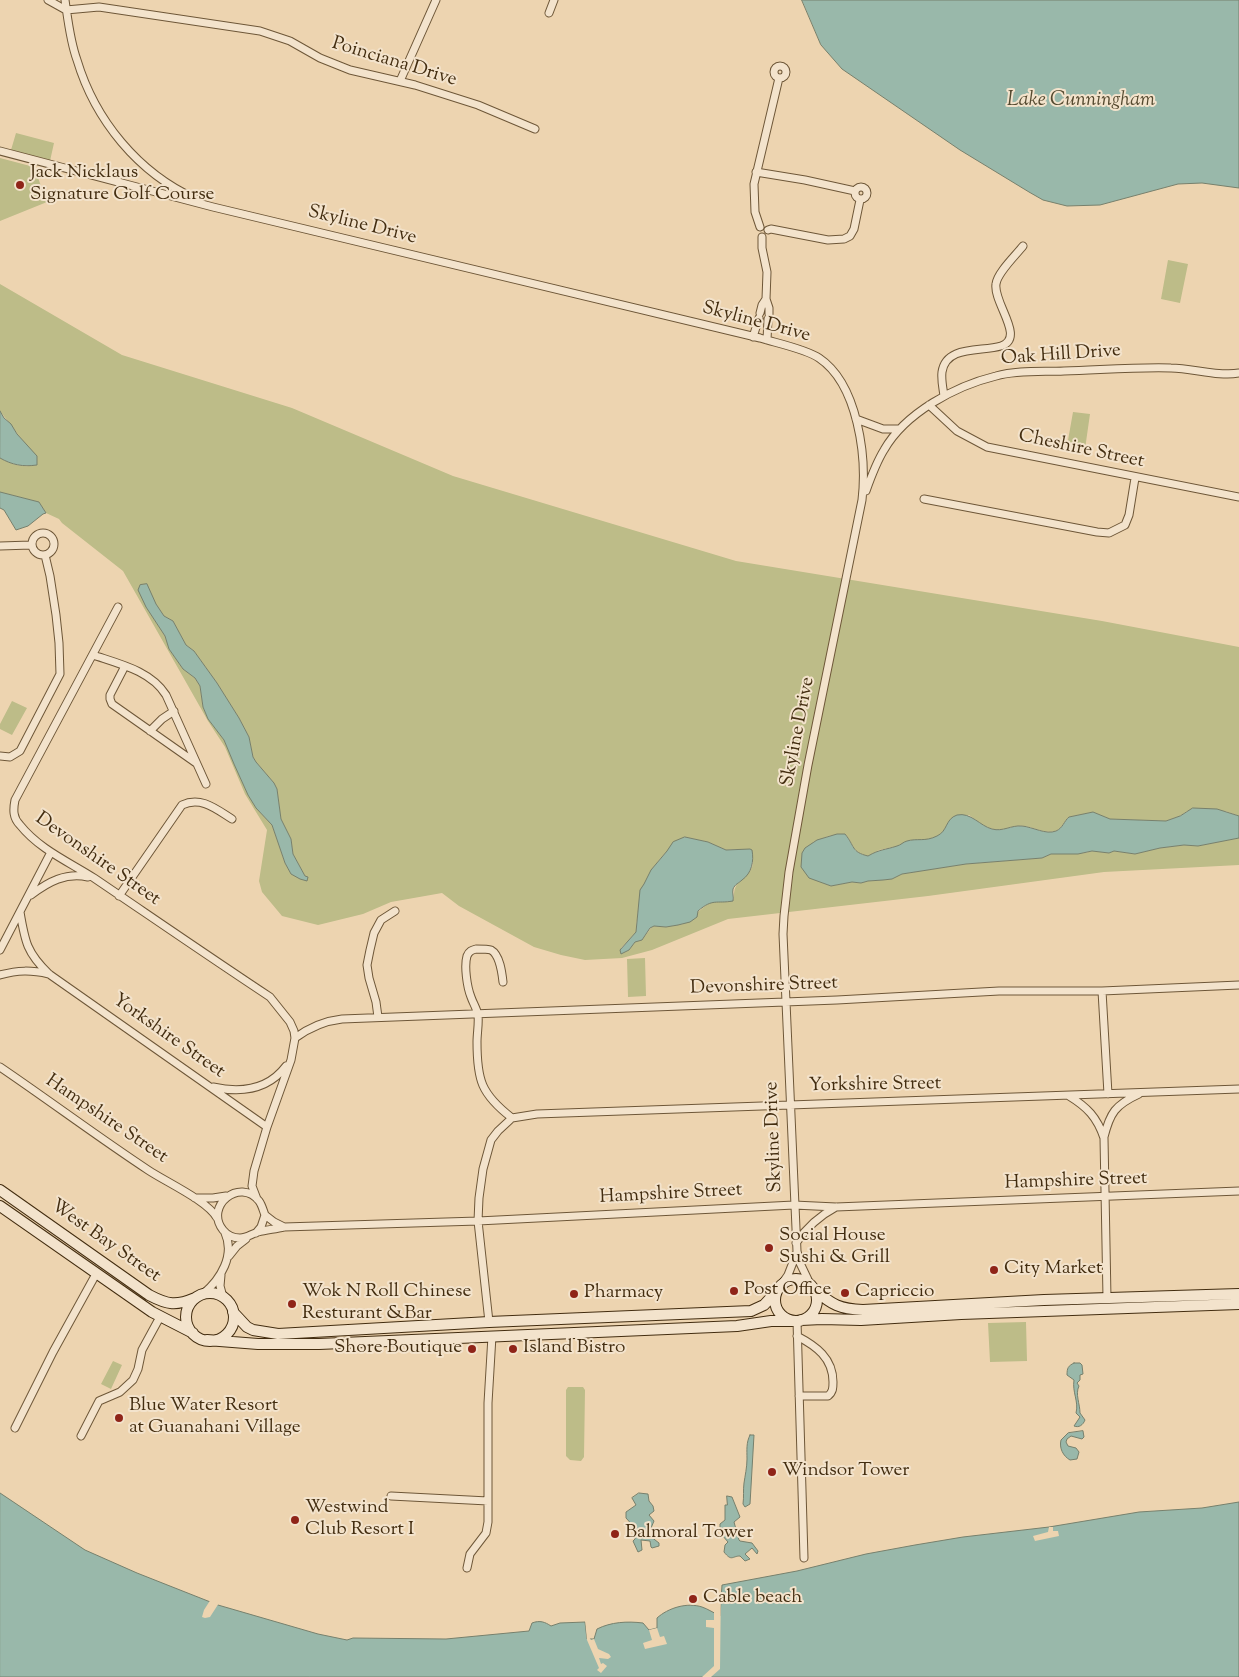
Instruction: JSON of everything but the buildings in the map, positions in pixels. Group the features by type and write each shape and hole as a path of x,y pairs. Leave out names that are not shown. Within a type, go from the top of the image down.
{"main road":[{"name":"West Bay Street","path":"0,1190 149,1295 162,1302 181,1304 199,1296"},
{"name":"West Bay Street","path":"0,1206 96,1274 160,1316 193,1333"},
{"path":"1239,1294 852,1309 834,1305 803,1280 795,1279 787,1281 764,1305 751,1311 692,1315 489,1322 278,1334 253,1330 247,1327 233,1312 228,1301 212,1293 199,1296 191,1302 186,1312 187,1324 193,1333 197,1337 207,1340 258,1344 318,1344 737,1326 771,1321 861,1320 961,1314 1239,1304"},
{"path":"779,1288 775,1300 777,1310 784,1317 797,1321 809,1317 815,1310 817,1298 812,1287"},
{"path":"207,1340 216,1340 227,1333 232,1326 233,1312"}],"street":[{"path":"48,0 66,10"},
{"path":"65,0 72,44 79,68 109,128 158,177 213,207"},
{"path":"400,81 436,0"},
{"path":"549,13 554,0"},
{"name":"Poinciana Drive","path":"66,10 98,7 260,31 290,41 320,58 350,70 400,81 478,105 535,129"},
{"path":"764,229 755,212 753,198 756,172 779,78"},
{"name":"Skyline Drive","path":"0,151 213,207 767,340 809,353 818,357 832,368 842,384 856,419 864,464 862,500 788,872 783,934 796,1243 804,1273 812,1287"},
{"path":"756,172 856,191"},
{"path":"859,187 863,187 868,191 866,198 860,200 855,195 859,187"},
{"path":"767,340 769,308 766,299 767,272 762,248 762,237 758,233 764,229 771,229 828,240 844,239 850,236 854,229 860,200"},
{"path":"944,396 942,373 948,357 955,353 1006,345 1011,338 1011,330 997,297 996,285 1000,276 1023,246"},
{"path":"753,337 762,305 766,299"},
{"name":"Oak Hill Drive","path":"862,500 884,449 899,429 929,405 967,385 997,375 1138,367 1196,370 1222,374 1239,373"},
{"name":"Cheshire Street","path":"929,405 957,431 987,447 1135,478 1239,497"},
{"path":"856,419 883,428 899,429"},
{"path":"924,499 1109,533 1125,525 1129,514 1135,478"},
{"path":"37,534 49,534 53,539 54,546 51,552 45,555 36,553 31,545 33,538 37,534"},
{"path":"0,546 31,545"},
{"path":"0,756 10,757 20,751 60,674 56,614 45,555"},
{"name":"Devonshire Street","path":"118,607 24,783 14,806 14,816 19,825 51,852 93,878 270,998 290,1022 295,1038 328,1021 342,1019 786,1002 999,991 1102,991 1239,985"},
{"path":"93,655 147,675 161,687 174,711 206,784"},
{"path":"125,666 110,695 110,699 117,708 197,763"},
{"path":"150,731 162,719 174,711"},
{"path":"119,896 182,805 191,801 201,802 232,819"},
{"path":"0,950 51,852"},
{"path":"29,896 54,880 69,875 93,878"},
{"path":"378,1017 367,965 374,933 381,920 395,911"},
{"name":"Yorkshire Street","path":"20,912 29,950 49,974 267,1128"},
{"path":"489,1322 478,1221 480,1184 491,1140 512,1118 488,1096 479,1074 477,1064 478,1014 467,987 466,962 469,952 478,949 493,952 498,960 503,982"},
{"name":"Yorkshire Street","path":"0,975 22,970 49,974"},
{"path":"1102,991 1108,1094"},
{"path":"284,1227 265,1215 252,1186 254,1171 267,1128 291,1060 295,1038"},
{"path":"209,1087 226,1090 254,1088 268,1083 279,1075 291,1060"},
{"name":"Hampshire Street","path":"0,1067 149,1170 194,1198 216,1216 219,1223"},
{"name":"Yorkshire Street","path":"512,1118 538,1114 790,1104 907,1102 1142,1092 1239,1090"},
{"path":"1107,1298 1104,1138 1108,1123 1115,1109 1129,1098 1142,1092"},
{"path":"1068,1096 1080,1103 1094,1116 1104,1138"},
{"path":"199,1296 213,1285 220,1275 227,1258 229,1245 225,1232 219,1223 219,1206 231,1194 243,1188 254,1171"},
{"name":"Hampshire Street","path":"253,1235 284,1227 478,1221 794,1205 836,1207 1105,1198 1239,1191"},
{"path":"194,1198 213,1198 247,1193 257,1199"},
{"path":"796,1243 814,1221 836,1207"},
{"path":"227,1258 237,1246 261,1227 265,1215"},
{"path":"225,1232 235,1238 253,1235"},
{"name":"Skyline Drive","path":"779,1288 794,1264 797,1252"},
{"path":"15,1428 53,1352 96,1274"},
{"path":"220,1275 223,1297"},
{"path":"81,1436 99,1401 103,1398 114,1396 133,1380 138,1369 142,1350 160,1316"},
{"path":"797,1321 804,1558"},
{"path":"466,1568 470,1554 486,1534 488,1522 488,1403 492,1336"},
{"path":"797,1336 811,1343 826,1358 831,1367 833,1379 832,1391 828,1396 799,1396"},
{"path":"391,1496 488,1501"}],"shaded area":[{"path":"16,133 54,143 50,161 11,150"},
{"name":"Jack Nicklaus Signature Golf Course","path":"0,158 34,167 47,202 0,221"},
{"path":"1168,260 1188,264 1180,303 1161,299"},
{"path":"0,284 122,355 292,408 453,476 736,561 1102,621 1239,647 1239,816 1225,811 1187,811 1180,816 1166,821 1110,819 1093,812 1069,817 1059,829 1051,832 1020,826 997,830 983,825 969,815 948,822 944,832 936,837 927,840 907,841 898,846 879,850 868,856 856,850 845,834 829,836 813,842 818,881 831,886 852,882 861,883 892,879 902,874 966,864 1042,858 1051,854 1092,851 1109,853 1114,851 1135,854 1160,848 1184,845 1198,846 1239,838 1239,865 1104,872 928,896 728,919 652,950 622,958 585,960 534,947 459,906 442,893 391,902 363,914 318,925 282,916 262,892 259,881 267,830 245,794 225,747 208,721 123,571 59,519 46,513 39,502 0,492 0,458 18,465 37,465 26,445 0,411","holes":["156,604 164,616 173,621 186,645 194,651 239,718 249,737 253,757 277,789 281,819 291,839 293,854 305,876 308,877 291,874 285,863 272,825 256,808 248,795 224,740 208,719 203,707 200,686 195,678 183,669 169,649 165,636 146,607","685,837 708,842 726,850 737,849 752,854 752,867 735,887 734,899 727,902 717,901 709,903 698,912 694,919 683,924 666,927 654,926 642,940 635,942 629,950 623,953 621,948 636,932 639,906 650,873 665,854"]},
{"path":"1073,412 1090,414 1085,449 1067,446"},
{"path":"12,701 27,708 12,735 0,729 0,724"},
{"path":"645,958 646,996 628,997 627,959"},
{"path":"1026,1322 1027,1361 990,1362 988,1323"},
{"path":"113,1361 122,1365 111,1389 101,1384"},
{"path":"568,1387 583,1387 585,1390 584,1457 581,1461 570,1460 566,1456 566,1390"}],"water":[{"name":"Lake Cunningham","path":"802,0 1239,0 1239,188 1202,183 1178,184 1100,205 1067,206 1043,200 960,150 842,69 821,45"},
{"path":"0,411 37,456 37,465 18,465 0,458"},
{"path":"0,492 39,502 46,513 28,526 16,530 4,510 0,508"},
{"path":"147,584 164,616 173,621 186,645 194,651 239,718 249,737 253,757 277,789 281,819 291,839 293,854 305,876 308,877 307,881 291,874 285,863 272,825 256,808 248,795 224,740 208,719 203,707 200,686 195,678 183,669 169,649 165,636 146,607 138,590 140,585"},
{"path":"1193,808 1217,809 1239,816 1239,838 1198,846 1184,845 1160,848 1135,854 1114,851 1109,853 1092,851 1078,854 1051,854 1042,858 966,864 902,874 892,879 861,883 852,882 831,886 809,878 801,867 802,853 805,848 817,840 837,834 845,834 859,853 868,856 907,841 929,839 937,836 941,834 950,819 957,815 967,815 992,829 1000,830 1022,826 1052,832 1060,828 1069,817 1093,812 1110,819 1166,821 1180,816"},
{"path":"685,837 708,842 726,850 752,850 753,858 750,870 734,887 733,901 707,904 698,911 697,917 690,922 666,927 654,926 650,928 642,940 635,942 629,950 621,954 620,950 636,932 640,890 651,870 673,842"},
{"path":"1074,1363 1082,1365 1083,1374 1080,1375 1080,1380 1077,1383 1079,1386 1080,1413 1085,1420 1078,1427 1074,1426 1080,1417 1076,1413 1074,1380 1067,1375 1068,1368"},
{"path":"1083,1431 1084,1437 1082,1439 1071,1436 1067,1439 1068,1446 1076,1448 1079,1452 1077,1459 1070,1460 1062,1452 1061,1440 1068,1433"},
{"path":"750,1435 754,1435 750,1504 745,1507 743,1504 744,1486 747,1444"},
{"path":"0,1493 85,1550 137,1573 218,1605 318,1634 347,1640 353,1638 446,1639 529,1631 532,1623 535,1622 551,1626 560,1623 585,1622 587,1639 594,1639 597,1629 613,1623 643,1623 649,1630 657,1628 657,1618 661,1614 684,1606 702,1607 720,1616 722,1585 797,1571 866,1554 963,1537 1049,1527 1139,1512 1202,1508 1239,1502 1239,1677 0,1677"},
{"path":"639,1493 648,1494 649,1501 653,1506 654,1511 649,1515 654,1521 651,1528 647,1528 646,1533 659,1543 659,1546 652,1548 650,1541 641,1540 642,1550 638,1552 633,1541 636,1529 626,1518 626,1512 636,1505 632,1498"},
{"path":"727,1496 732,1497 740,1517 734,1522 739,1540 752,1543 758,1551 757,1554 752,1548 745,1554 750,1559 745,1561 740,1556 730,1558 724,1552 725,1545 728,1542 722,1535 723,1530 720,1529 720,1524 725,1520"}],"pier":[{"path":"1049,1527 1053,1527 1053,1531 1058,1531 1059,1536 1035,1541 1033,1536 1048,1532"},
{"path":"721,1583 720,1669 711,1677 702,1677 714,1666 714,1628 706,1627 706,1620 714,1620 714,1611 718,1613"},
{"path":"211,1599 219,1603 210,1617 202,1617 204,1610"},
{"path":"585,1619 591,1640 594,1639 598,1649 609,1654 611,1657 608,1659 599,1658 601,1664 603,1663 607,1666 601,1673 597,1670 599,1668 587,1640"},
{"path":"657,1628 660,1637 664,1636 667,1644 645,1649 643,1643 652,1640 649,1630"}],"place":[{"name":"Jack Nicklaus Signature Golf Course","path":"20,185"},
{"name":"Social House Sushi & Grill","path":"769,1248"},
{"name":"City Market","path":"994,1270"},
{"name":"Post Office","path":"734,1291"},
{"name":"Capriccio","path":"845,1293"},
{"name":"Pharmacy","path":"574,1294"},
{"name":"Wok N Roll Chinese Resturant &Bar","path":"292,1304"},
{"name":"Shore Boutique","path":"472,1349"},
{"name":"Island Bistro","path":"513,1349"},
{"name":"Blue Water Resort at Guanahani Village","path":"119,1418"},
{"name":"Windsor Tower","path":"772,1472"},
{"name":"Westwind Club Resort I","path":"295,1520"},
{"name":"Balmoral Tower","path":"615,1534"},
{"name":"Cable beach","path":"693,1599"}]}
